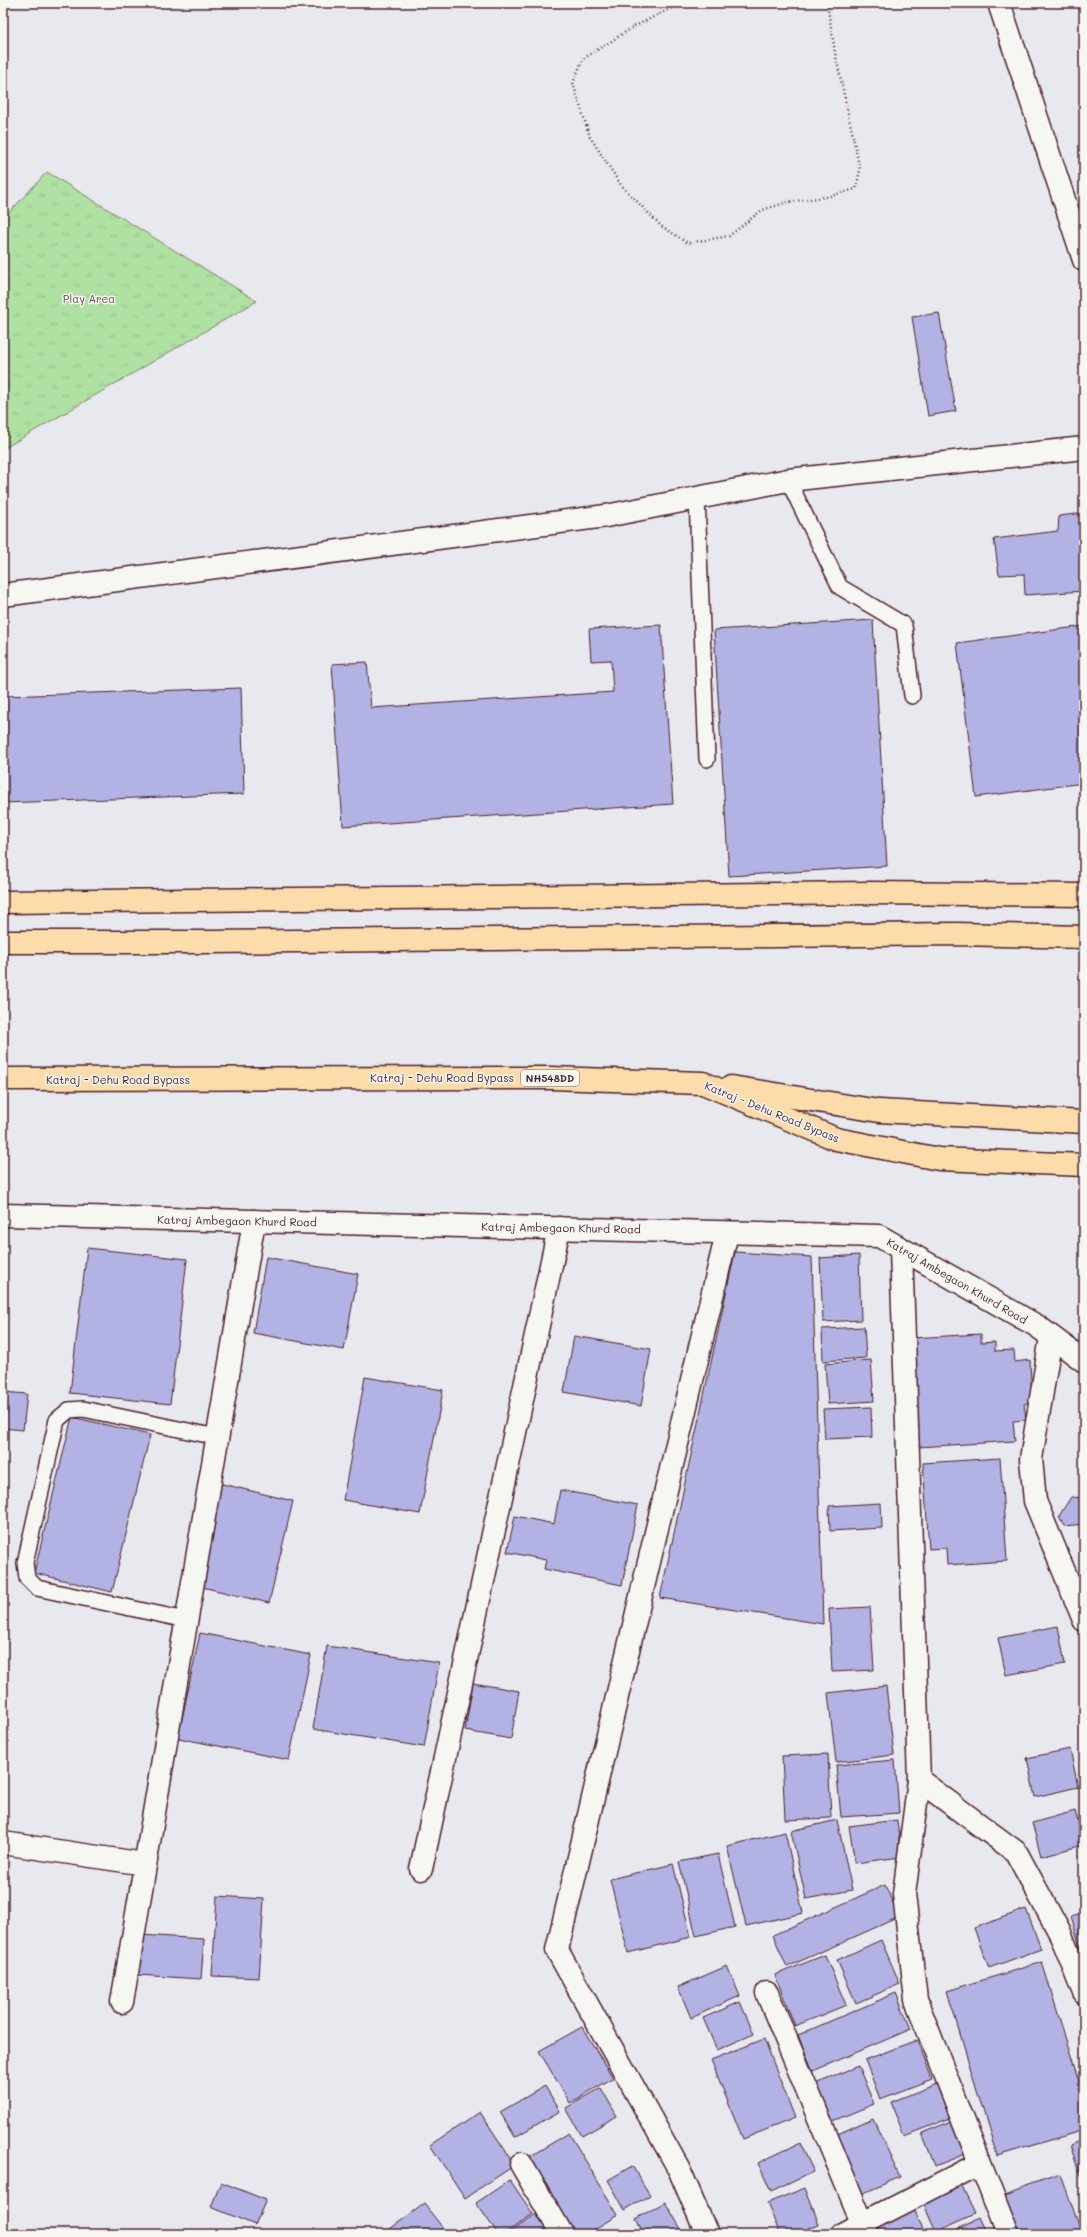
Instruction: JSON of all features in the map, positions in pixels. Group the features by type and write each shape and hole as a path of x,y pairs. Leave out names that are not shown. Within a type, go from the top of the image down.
{"highway":[{"path":"3,902 869,893 1084,895"},
{"path":"3,942 956,934 1084,937"},
{"name":"Katraj - Dehu Road Bypass","path":"3,1079 551,1078 703,1083 836,1139 939,1158 1084,1165"},
{"path":"703,1083 879,1111 1084,1122"}],"street":[{"path":"999,3 1084,260"},
{"path":"3,595 606,516 788,480 1084,448"},
{"name":"Katraj Ambegaon Khurd Road","path":"3,1215 879,1236 1037,1326 1084,1361"},
{"path":"122,2002 254,1221"},
{"path":"421,1869 559,1228"},
{"path":"707,2234 679,2169 557,1950 727,1233"},
{"path":"901,1249 919,1780 904,1894 916,2000 979,2164 1008,2234"},
{"path":"1051,1337 1031,1459 1035,1501 1084,1620"},
{"path":"919,1780 1016,1852 1061,1935 1084,1993"},
{"path":"3,1843 145,1864"},
{"path":"768,1992 864,2229"},
{"path":"521,2164 562,2234"},
{"path":"842,2234 864,2229 979,2164"}],"lane":[{"path":"788,480 840,587 904,625 912,696"},
{"path":"697,498 707,759"},
{"path":"186,1620 37,1588 26,1578 25,1563 57,1420 69,1410 83,1409 217,1437"}],"path":[{"path":"682,3 635,26 583,59 573,83 590,137 620,185 661,226 688,244 729,236 762,210 788,202 826,197 856,189 860,170 835,52 827,3"}],"green space":[{"name":"Play Area","path":"47,172 257,301 3,449 3,219"}],"building":[{"path":"939,313 956,411 928,416 912,317"},
{"path":"1084,513 1084,591 1025,595 1024,574 999,575 994,539 1058,531 1059,516"},
{"path":"873,620 887,866 729,876 714,630"},
{"path":"661,625 673,804 343,826 332,664 367,662 371,708 613,692 611,660 591,661 589,629"},
{"path":"1084,626 1084,783 976,797 957,643"},
{"path":"241,688 244,794 3,803 3,696"},
{"path":"87,1248 187,1259 170,1404 70,1393"},
{"path":"735,1252 812,1257 823,1624 660,1598"},
{"path":"859,1255 861,1320 823,1322 820,1258"},
{"path":"266,1257 358,1274 344,1350 253,1333"},
{"path":"864,1327 866,1358 823,1361 822,1329"},
{"path":"981,1334 981,1343 995,1342 995,1351 1014,1350 1015,1362 1030,1360 1032,1403 1024,1404 1026,1420 1013,1421 1015,1441 918,1447 911,1338"},
{"path":"574,1336 651,1349 641,1406 564,1392"},
{"path":"871,1360 874,1401 828,1404 825,1364"},
{"path":"365,1377 443,1390 420,1514 343,1500"},
{"path":"3,1392 27,1394 23,1430 3,1428"},
{"path":"871,1407 872,1437 825,1439 823,1409"},
{"path":"72,1417 150,1435 112,1592 34,1573"},
{"path":"1000,1458 1007,1561 947,1565 946,1548 929,1549 923,1463"},
{"path":"218,1483 293,1501 269,1603 194,1585"},
{"path":"560,1490 638,1505 622,1585 544,1569 546,1560 507,1552 515,1516 554,1524"},
{"path":"1071,1497 1084,1498 1084,1524 1064,1526 1059,1516"},
{"path":"881,1503 882,1528 830,1531 829,1506"},
{"path":"1084,1526 1084,1540 1079,1527"},
{"path":"870,1607 874,1670 832,1672 829,1609"},
{"path":"1058,1626 1065,1664 1006,1675 998,1638"},
{"path":"200,1633 311,1655 289,1760 178,1738"},
{"path":"327,1646 439,1663 424,1747 313,1729"},
{"path":"473,1683 519,1691 511,1739 465,1731"},
{"path":"886,1686 894,1755 836,1762 828,1693"},
{"path":"1070,1749 1078,1787 1035,1797 1027,1758"},
{"path":"828,1754 831,1818 785,1820 782,1756"},
{"path":"895,1760 899,1813 841,1817 836,1765"},
{"path":"1075,1811 1084,1845 1041,1856 1032,1823"},
{"path":"837,1820 852,1890 806,1899 791,1831"},
{"path":"897,1820 901,1857 855,1863 849,1826"},
{"path":"785,1832 803,1913 746,1926 727,1846"},
{"path":"718,1854 735,1927 696,1936 679,1862"},
{"path":"673,1864 691,1937 628,1953 610,1879"},
{"path":"885,1885 899,1917 787,1967 773,1935"},
{"path":"217,1896 264,1899 259,1978 212,1976"},
{"path":"1026,1909 1041,1949 989,1968 974,1928"},
{"path":"1084,1913 1084,1959 1071,1917"},
{"path":"140,1935 204,1939 201,1979 137,1975"},
{"path":"881,1940 900,1984 856,2003 837,1960"},
{"path":"825,1955 846,2005 795,2026 775,1975"},
{"path":"1042,1962 1084,2098 1084,2130 997,2156 947,1991"},
{"path":"727,1966 740,1996 691,2018 678,1987"},
{"path":"896,1993 911,2029 813,2071 798,2035"},
{"path":"740,2002 754,2034 717,2050 703,2018"},
{"path":"582,2027 613,2078 570,2103 539,2051"},
{"path":"764,2039 795,2118 743,2139 711,2060"},
{"path":"917,2040 932,2079 880,2099 865,2060"},
{"path":"858,2066 874,2104 830,2122 815,2083"},
{"path":"939,2083 953,2117 904,2136 891,2102"},
{"path":"545,2086 560,2111 515,2137 500,2112"},
{"path":"601,2088 617,2116 582,2136 566,2108"},
{"path":"480,2112 515,2165 465,2198 430,2145"},
{"path":"873,2118 900,2177 855,2197 829,2138"},
{"path":"952,2121 965,2154 935,2166 922,2133"},
{"path":"569,2133 618,2215 586,2234 571,2234 527,2158"},
{"path":"1084,2141 1084,2183 1070,2146"},
{"path":"800,2143 814,2172 771,2192 758,2163"},
{"path":"632,2166 650,2195 625,2210 608,2180"},
{"path":"1061,2175 1082,2234 1019,2234 1005,2195"},
{"path":"510,2180 533,2214 504,2234 498,2234 476,2203"},
{"path":"221,2182 266,2200 255,2225 211,2207"},
{"path":"960,2183 975,2214 936,2232 922,2201"},
{"path":"805,2188 819,2224 794,2234 780,2234 767,2203"},
{"path":"665,2202 684,2234 644,2234 636,2219"},
{"path":"424,2204 443,2228 435,2234 383,2234"},
{"path":"912,2205 924,2230 915,2234 871,2234 867,2226"},
{"path":"536,2214 549,2234 507,2234"},
{"path":"980,2219 987,2234 946,2234"}]}
